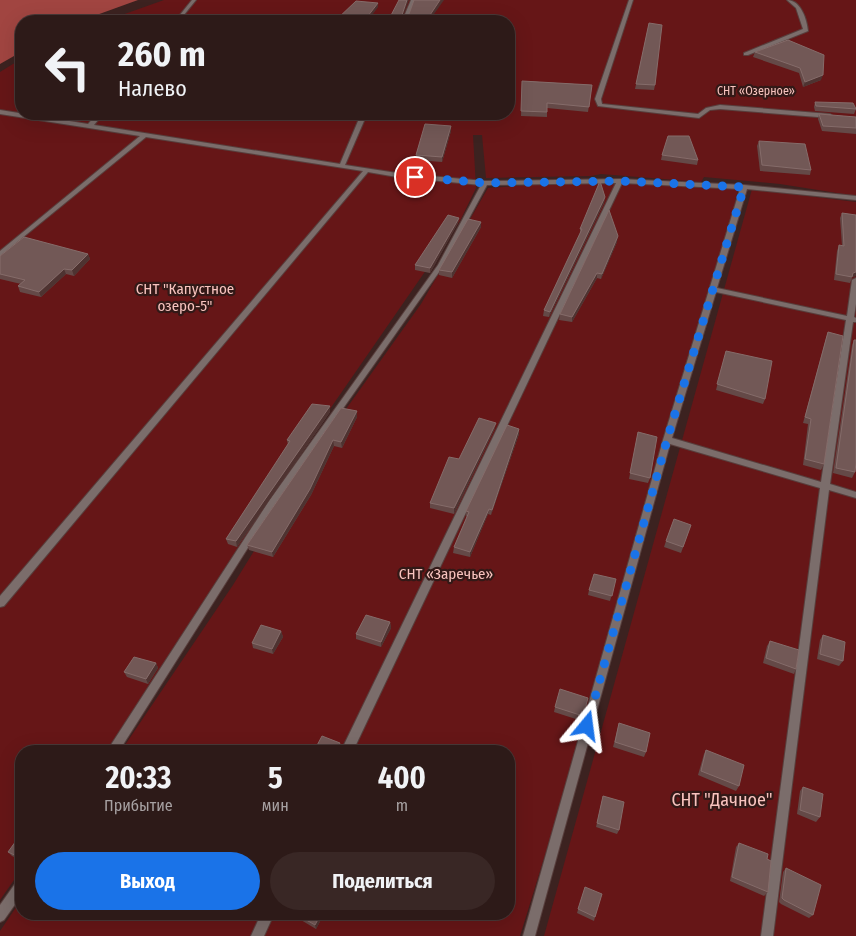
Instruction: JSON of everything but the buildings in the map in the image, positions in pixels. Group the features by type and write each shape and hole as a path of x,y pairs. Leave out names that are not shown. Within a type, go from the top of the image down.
{"lane":[{"path":"182,15 194,0"},
{"path":"407,15 413,0"},
{"path":"630,0 598,98 600,106 699,116 708,109 720,107 836,116"},
{"path":"746,54 806,30 798,6 789,0"},
{"path":"0,112 15,115"},
{"path":"47,120 367,170 486,183 620,181 744,187 856,198"},
{"path":"89,127 95,120"},
{"path":"342,166 361,120"},
{"path":"0,254 144,136"},
{"path":"0,603 367,170"},
{"path":"350,745 416,612 620,181"},
{"path":"117,745 272,503 441,265 486,183"},
{"path":"528,936 667,440 744,187"},
{"path":"767,936 825,486 853,320 856,280"},
{"path":"713,288 853,320"},
{"path":"667,440 856,495"},
{"path":"0,916 15,894"},
{"path":"257,936 265,920"}],"green space":[{"name":"СНТ \"Капустное озеро-5\"","path":"164,0 856,0 856,196 780,184 704,177 701,182 601,174 591,176 486,178 482,135 473,135 476,188 460,221 303,448 242,548 110,745 15,745 15,879 0,900 0,72 15,63 15,120 515,120 515,15 122,15"},
{"name":"СНТ «Заречье»","path":"574,182 734,187 738,189 726,246 600,677 520,936 0,936 0,931 15,909 15,920 515,920 515,745 125,745 233,585 316,451 421,304 488,188"},
{"name":"СНТ \"Дачное\"","path":"752,189 856,202 856,936 544,936"}],"shaded area":[{"path":"0,0 138,0 97,15 15,15 15,55 0,64"}],"route":[{"path":"415,177 486,183 620,181 744,187 667,440 587,726"}],"park label":[{"name":"СНТ «Озерное»","path":"756,91"}]}
